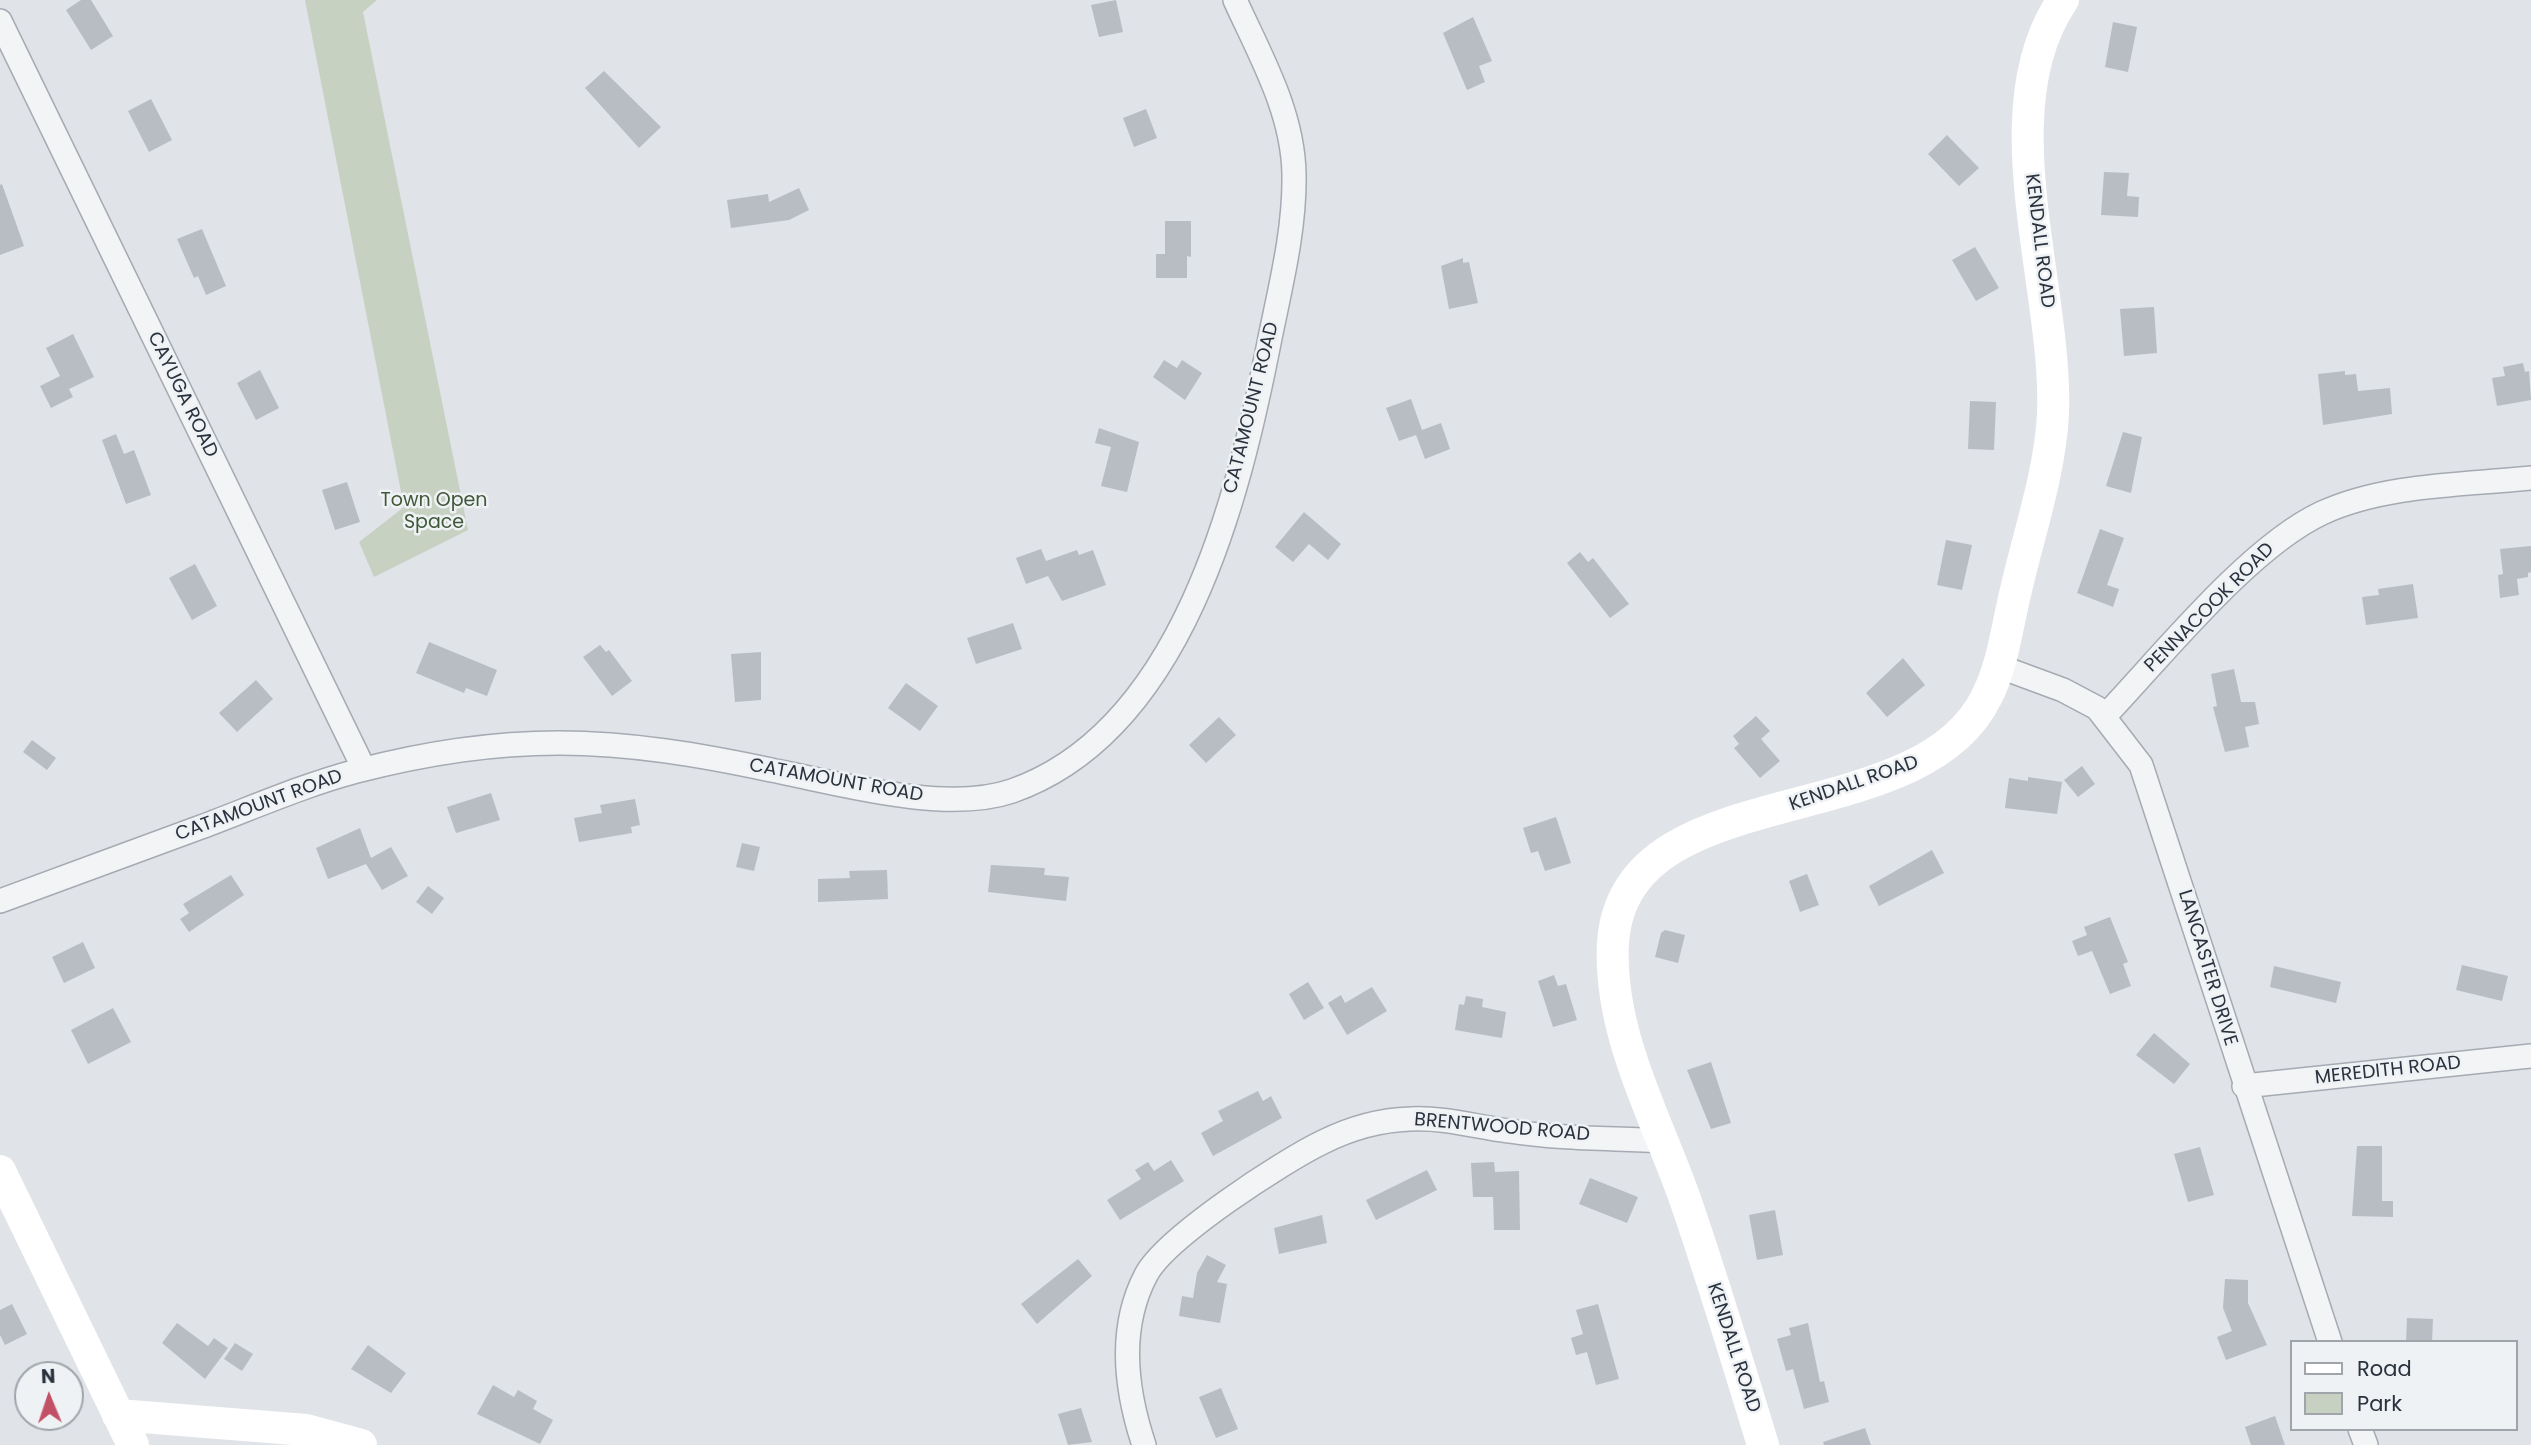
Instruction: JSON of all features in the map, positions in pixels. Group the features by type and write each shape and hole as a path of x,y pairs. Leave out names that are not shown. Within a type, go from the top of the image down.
{"street":[{"name":"CATAMOUNT ROAD","path":"0,901 364,769 440,753 556,743 644,747 847,786 925,797 975,797 1010,791 1086,751 1122,717 1151,677 1182,624 1216,546 1238,476 1269,343 1290,236 1292,152 1289,131 1277,95 1235,0"},
{"name":"KENDALL ROAD","path":"1763,1445 1663,1141 1629,1052 1616,992 1613,943 1620,906 1638,874 1661,855 1701,835 1898,773 1933,756 1957,739 1976,716 1987,696 1998,666 2042,482 2053,415 2049,320 2030,185 2028,113 2032,69 2050,19 2063,0"},
{"name":"CAYUGA ROAD","path":"0,21 364,769"},
{"name":"PENNACOOK ROAD","path":"2105,716 2225,590 2283,536 2322,513 2371,497 2531,478"},
{"name":"LANCASTER DRIVE","path":"1998,666 2063,690 2098,708 2141,765 2329,1340"},
{"name":"MEREDITH ROAD","path":"2245,1086 2531,1056"},
{"name":"BRENTWOOD ROAD","path":"1144,1445 1128,1380 1129,1334 1135,1300 1147,1272 1182,1236 1292,1159 1324,1141 1367,1125 1409,1119 1456,1121 1511,1132 1663,1141"},
{"path":"0,1171 133,1445"},
{"path":"118,1415 306,1430 361,1445"}],"green space":[{"name":"Town Open Space","path":"305,0 377,0 363,12 468,530 374,577 359,542 404,507"}],"building":[{"path":"81,0 91,0 113,36 91,50 66,10"},
{"path":"1116,0 1123,32 1099,37 1091,5"},
{"path":"1473,17 1492,61 1479,66 1485,82 1467,90 1443,33"},
{"path":"2113,22 2137,27 2128,72 2105,67"},
{"path":"604,71 661,127 639,148 585,88"},
{"path":"151,99 172,140 149,152 128,111"},
{"path":"1146,109 1157,138 1134,147 1123,118"},
{"path":"1947,135 1979,168 1959,186 1928,154"},
{"path":"2104,172 2129,173 2127,196 2139,197 2138,217 2101,215"},
{"path":"2,184 24,246 0,255 0,185"},
{"path":"799,188 809,210 789,220 731,228 727,200 768,194 769,202"},
{"path":"1165,221 1191,221 1191,257 1187,256 1187,278 1156,278 1156,254 1165,254"},
{"path":"202,229 226,286 206,295 198,276 194,278 177,239"},
{"path":"1975,247 1999,288 1976,301 1952,260"},
{"path":"1463,258 1463,263 1469,262 1478,303 1449,309 1441,266"},
{"path":"2154,307 2157,353 2124,356 2120,309"},
{"path":"73,334 94,377 69,389 73,397 51,408 40,386 60,376 46,348"},
{"path":"1164,360 1177,368 1182,360 1202,373 1185,400 1153,377"},
{"path":"2523,363 2525,372 2529,371 2531,400 2497,406 2492,378 2505,376 2503,367"},
{"path":"260,370 279,408 256,420 237,383"},
{"path":"2345,371 2345,375 2356,374 2358,391 2390,388 2392,414 2323,425 2318,374"},
{"path":"1411,399 1422,430 1441,423 1450,449 1425,459 1416,435 1399,441 1386,408"},
{"path":"1970,401 1996,402 1994,450 1968,449"},
{"path":"1099,428 1139,442 1127,492 1101,486 1111,447 1095,443"},
{"path":"2123,432 2142,437 2131,493 2106,486"},
{"path":"116,434 124,454 134,450 151,495 126,504 102,440"},
{"path":"347,482 360,522 335,530 322,490"},
{"path":"1304,512 1341,544 1328,560 1309,544 1293,562 1275,547"},
{"path":"2100,529 2124,538 2107,585 2119,589 2113,607 2077,593"},
{"path":"1946,540 1972,545 1962,590 1937,585"},
{"path":"2531,546 2531,572 2528,577 2517,579 2519,595 2500,598 2498,575 2503,574 2500,549"},
{"path":"1041,549 1046,561 1077,550 1079,555 1093,550 1106,585 1062,601 1048,576 1026,584 1016,558"},
{"path":"1580,552 1588,562 1593,558 1629,604 1610,618 1567,563"},
{"path":"195,564 217,606 192,620 169,578"},
{"path":"2413,584 2418,618 2366,625 2362,597 2379,595 2378,589"},
{"path":"1013,623 1022,649 976,664 967,638"},
{"path":"429,642 497,670 487,696 466,688 464,693 416,673"},
{"path":"600,645 606,652 609,650 632,681 612,696 583,657"},
{"path":"761,652 761,700 735,702 731,654"},
{"path":"1903,658 1925,685 1887,717 1866,693"},
{"path":"2234,669 2241,702 2255,702 2259,724 2245,727 2249,747 2225,752 2213,707 2217,706 2211,674"},
{"path":"256,680 273,699 237,732 219,713"},
{"path":"906,683 938,706 920,731 888,708"},
{"path":"1756,716 1770,731 1761,739 1780,761 1760,778 1734,748 1739,744 1733,736"},
{"path":"1219,717 1236,735 1206,763 1189,745"},
{"path":"32,740 56,758 47,770 23,752"},
{"path":"2082,766 2095,784 2078,797 2064,780"},
{"path":"2028,777 2062,782 2057,814 2005,808 2009,778 2028,781"},
{"path":"491,793 500,820 456,833 447,807"},
{"path":"635,799 640,825 631,827 632,833 579,842 574,818 602,813 600,805"},
{"path":"1556,817 1571,863 1545,871 1538,851 1531,853 1523,828"},
{"path":"360,828 371,858 391,847 408,876 382,890 366,864 328,879 316,848"},
{"path":"742,843 760,847 754,871 736,867"},
{"path":"1932,850 1944,873 1879,906 1869,886"},
{"path":"991,865 1045,868 1044,875 1069,877 1066,901 988,892"},
{"path":"887,870 888,899 818,902 818,879 850,878 849,871"},
{"path":"1807,874 1819,905 1800,912 1789,881"},
{"path":"231,875 244,895 189,932 180,919 189,913 183,904"},
{"path":"428,886 444,898 432,914 416,902"},
{"path":"2110,917 2128,962 2123,964 2131,986 2110,994 2092,951 2078,956 2072,941 2087,935 2084,927"},
{"path":"1665,930 1685,935 1678,963 1655,957 1661,933"},
{"path":"83,942 95,968 64,983 52,957"},
{"path":"2462,965 2508,976 2502,1001 2456,990"},
{"path":"2274,966 2341,982 2336,1003 2270,987"},
{"path":"1554,975 1558,986 1566,984 1577,1020 1553,1027 1538,981"},
{"path":"1308,982 1324,1008 1304,1020 1289,994"},
{"path":"1372,987 1387,1011 1347,1035 1328,1003 1341,995 1345,1003"},
{"path":"1466,996 1483,999 1482,1007 1506,1012 1502,1038 1455,1030 1459,1004 1464,1005"},
{"path":"113,1008 131,1042 88,1064 71,1030"},
{"path":"2154,1033 2190,1064 2174,1084 2136,1055"},
{"path":"1711,1062 1731,1123 1711,1129 1687,1070"},
{"path":"1258,1091 1263,1101 1271,1096 1282,1118 1213,1156 1201,1133 1223,1121 1218,1111"},
{"path":"2357,1146 2382,1146 2382,1201 2393,1201 2393,1217 2352,1216"},
{"path":"2200,1147 2214,1195 2188,1202 2174,1154"},
{"path":"1171,1160 1184,1181 1120,1220 1107,1200 1141,1179 1135,1170 1148,1162 1154,1171"},
{"path":"1494,1162 1495,1172 1519,1171 1520,1230 1494,1230 1493,1197 1473,1197 1471,1163"},
{"path":"1427,1170 1437,1190 1376,1220 1366,1200"},
{"path":"1590,1178 1638,1197 1627,1223 1579,1204"},
{"path":"1775,1210 1783,1255 1757,1260 1749,1215"},
{"path":"1322,1215 1327,1243 1279,1254 1274,1228"},
{"path":"1207,1255 1226,1265 1217,1282 1227,1284 1220,1323 1179,1316 1182,1296 1193,1298 1197,1273"},
{"path":"1078,1259 1092,1276 1037,1324 1021,1304"},
{"path":"2225,1279 2248,1280 2248,1303 2267,1345 2226,1360 2217,1337 2232,1331 2223,1308"},
{"path":"12,1304 27,1334 5,1345 0,1335 0,1310"},
{"path":"1598,1304 1619,1379 1596,1385 1587,1352 1576,1355 1571,1338 1583,1334 1576,1310"},
{"path":"2407,1318 2433,1319 2432,1340 2406,1340"},
{"path":"177,1323 208,1346 214,1338 228,1348 205,1379 162,1343"},
{"path":"1808,1323 1820,1382 1824,1381 1829,1402 1804,1409 1793,1369 1786,1371 1777,1339 1791,1335 1789,1328"},
{"path":"235,1343 253,1354 242,1371 224,1359"},
{"path":"368,1345 406,1373 391,1393 351,1369"},
{"path":"493,1385 514,1397 518,1390 537,1401 533,1409 553,1420 540,1444 477,1414"},
{"path":"1221,1388 1238,1429 1216,1438 1199,1397"},
{"path":"1081,1408 1092,1442 1068,1445 1058,1414"},
{"path":"2275,1416 2285,1445 2251,1445 2245,1427"},
{"path":"1865,1428 1871,1445 1824,1445 1823,1442"}]}
